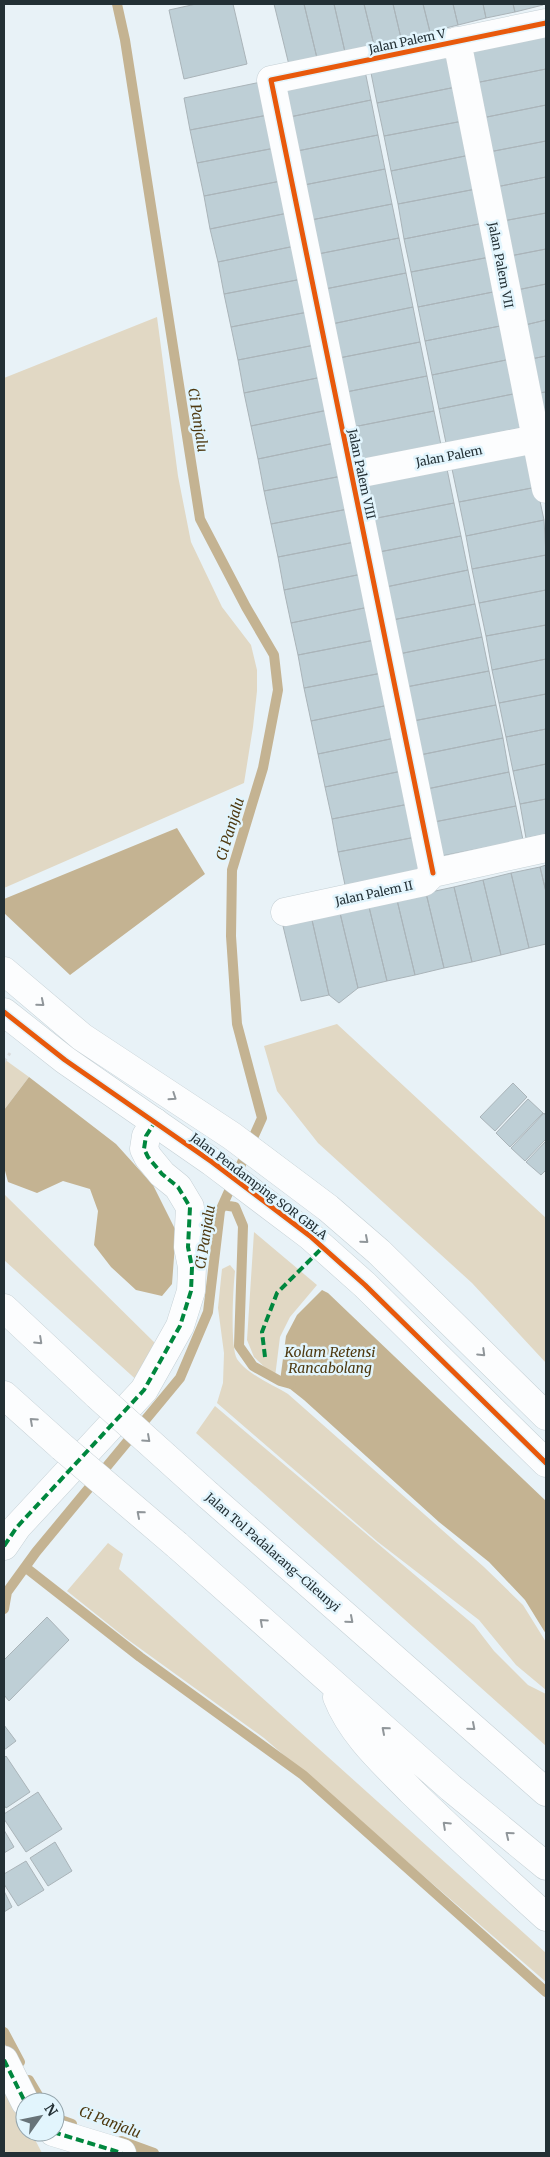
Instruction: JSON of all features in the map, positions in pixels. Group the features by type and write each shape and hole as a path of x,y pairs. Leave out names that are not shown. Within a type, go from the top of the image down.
{"main road":[{"name":"Jalan Palem V","path":"272,80 546,22"},
{"name":"Jalan Palem VII","path":"457,41 541,438 546,489"},
{"name":"Jalan Palem VIII","path":"272,80 433,873"},
{"name":"Jalan Palem","path":"352,475 541,438"},
{"name":"Jalan Palem II","path":"285,912 424,882 433,873 546,848"},
{"name":"Jalan Pendamping SOR GBLA","path":"4,971 82,1037 232,1136 328,1208 379,1252 546,1416"},
{"name":"Jalan Pendamping SOR GBLA","path":"4,1012 64,1060 212,1162 310,1236 365,1285 546,1463"},
{"path":"4,1546 17,1527 144,1390 180,1326 191,1291 192,1267 188,1247 190,1207 178,1187 162,1174 148,1158 144,1149 146,1136 155,1122"},
{"path":"265,1203 284,1175"},
{"name":"Jalan Tol Padalarang–Cileunyi","path":"4,1308 208,1495 546,1792"},
{"path":"4,1395 451,1788 546,1866"},
{"path":"333,1684 341,1708 358,1736 432,1811 546,1918"},
{"path":"4,2060 20,2092"},
{"path":"65,2136 122,2153"}],"shaded area":[{"path":"157,317 178,476 191,542 222,607 251,645 257,670 253,727 244,783 4,888 4,378"},
{"path":"337,1024 546,1218 546,1363 472,1283 318,1143 277,1091 264,1046"},
{"path":"4,1059 29,1077 4,1110"},
{"path":"4,1194 158,1346 141,1384 4,1260"},
{"path":"254,1232 317,1285 290,1317 280,1337 275,1377 254,1357 247,1340"},
{"path":"230,1265 235,1271 233,1343 237,1359 247,1370 288,1394 484,1567 523,1605 546,1642 546,1690 516,1665 479,1620 378,1542 217,1403 223,1383 224,1353 218,1308 222,1269"},
{"path":"215,1406 474,1625 494,1651 528,1685 546,1694 546,1746 196,1433"},
{"path":"108,1543 123,1554 119,1569 546,1953 546,1982 264,1738 127,1639 67,1591"},
{"path":"4,2087 15,2105 15,2142 36,2142 42,2153 4,2153"}],"water":[{"path":"177,828 205,874 70,975 4,913 4,899"},
{"path":"29,1077 116,1144 153,1185 176,1231 172,1284 162,1296 136,1290 111,1267 94,1245 98,1211 90,1189 63,1181 37,1193 8,1182 4,1167 4,1110"},
{"name":"Kolam Retensi Rancabolang","path":"322,1290 328,1293 546,1501 546,1634 525,1600 489,1562 439,1522 304,1400 280,1381 286,1336 297,1315"}],"building":[{"path":"196,4 233,4 247,64 184,79 169,10"},
{"path":"274,4 304,4 317,58 289,65"},
{"path":"304,4 334,4 345,52 317,58"},
{"path":"334,4 364,4 374,45 345,52"},
{"path":"364,4 393,4 401,38 374,45"},
{"path":"393,4 423,4 430,32 401,38"},
{"path":"423,4 453,4 458,25 430,32"},
{"path":"453,4 483,4 486,18 458,25"},
{"path":"483,4 513,4 515,12 486,18"},
{"path":"513,4 542,4 543,5 515,12"},
{"path":"546,34 546,69 475,83 468,49"},
{"path":"449,53 456,87 377,103 370,68"},
{"path":"364,66 371,100 285,118 278,84"},
{"path":"546,69 546,105 482,118 475,83"},
{"path":"261,82 268,115 190,130 184,98"},
{"path":"456,87 463,121 384,136 377,103"},
{"path":"371,100 378,135 292,152 285,118"},
{"path":"546,105 546,141 489,152 482,118"},
{"path":"268,115 275,148 197,163 190,130"},
{"path":"463,121 470,155 391,171 384,136"},
{"path":"378,135 385,169 299,186 292,152"},
{"path":"546,141 546,177 496,187 489,152"},
{"path":"275,148 281,181 204,196 197,163"},
{"path":"470,155 476,189 398,204 391,171"},
{"path":"385,169 392,204 306,221 299,186"},
{"path":"546,177 546,213 503,221 496,187"},
{"path":"281,181 288,213 210,229 204,196"},
{"path":"476,189 484,223 404,239 398,204"},
{"path":"392,204 399,238 313,255 306,221"},
{"path":"288,213 295,246 218,262 210,229"},
{"path":"546,213 546,249 510,256 503,221"},
{"path":"484,223 490,257 411,272 404,239"},
{"path":"399,238 406,273 320,290 313,255"},
{"path":"295,246 302,279 224,294 218,262"},
{"path":"546,249 546,284 517,290 510,256"},
{"path":"490,257 498,291 418,307 411,272"},
{"path":"406,273 413,307 327,325 320,290"},
{"path":"302,279 308,312 231,327 224,294"},
{"path":"546,284 546,320 525,325 517,290"},
{"path":"498,291 505,325 425,341 418,307"},
{"path":"413,307 420,342 334,359 327,325"},
{"path":"308,312 315,345 238,360 231,327"},
{"path":"546,320 546,356 531,359 525,325"},
{"path":"505,325 511,359 432,375 425,341"},
{"path":"420,342 427,376 341,393 334,359"},
{"path":"315,345 322,377 244,393 238,360"},
{"path":"546,356 546,392 538,393 531,359"},
{"path":"511,359 518,393 439,409 432,375"},
{"path":"427,376 434,411 348,428 341,393"},
{"path":"322,377 328,410 251,426 244,393"},
{"path":"546,392 546,428 538,393"},
{"path":"518,393 525,427 446,443 439,409"},
{"path":"328,410 335,443 258,459 251,426"},
{"path":"434,411 441,445 356,462 348,428"},
{"path":"335,443 342,476 264,491 258,459"},
{"path":"530,453 537,487 459,502 452,469"},
{"path":"447,469 454,503 367,520 360,486"},
{"path":"342,476 348,509 271,524 264,491"},
{"path":"537,487 544,520 466,536 459,502"},
{"path":"454,503 461,536 374,553 367,520"},
{"path":"348,509 355,542 278,557 271,524"},
{"path":"544,520 546,555 472,569 466,536"},
{"path":"461,536 468,570 381,588 374,553"},
{"path":"355,542 362,574 284,590 278,557"},
{"path":"546,555 546,590 479,603 472,569"},
{"path":"468,570 475,604 387,621 381,588"},
{"path":"362,574 369,607 291,623 284,590"},
{"path":"546,590 546,625 486,636 479,603"},
{"path":"475,604 482,637 394,655 387,621"},
{"path":"369,607 375,640 298,655 291,623"},
{"path":"546,625 546,659 492,670 486,636"},
{"path":"482,637 489,671 401,688 394,655"},
{"path":"375,640 382,673 304,688 298,655"},
{"path":"546,659 546,694 499,703 492,670"},
{"path":"489,671 496,705 408,722 401,688"},
{"path":"382,673 389,705 311,721 304,688"},
{"path":"546,694 546,729 506,737 499,703"},
{"path":"389,705 395,738 318,754 311,721"},
{"path":"496,705 503,738 415,756 408,722"},
{"path":"546,729 546,764 513,771 506,737"},
{"path":"395,738 402,771 325,787 318,754"},
{"path":"503,738 509,772 422,790 415,756"},
{"path":"546,764 546,799 520,804 513,771"},
{"path":"402,771 409,804 332,819 325,787"},
{"path":"509,772 516,806 429,823 422,790"},
{"path":"546,799 546,834 526,838 520,804"},
{"path":"409,804 416,837 338,852 332,819"},
{"path":"516,806 523,840 436,857 429,823"},
{"path":"416,837 422,869 345,885 338,852"},
{"path":"546,865 546,892 540,867"},
{"path":"540,867 546,892 546,944 529,948 511,873"},
{"path":"511,873 529,948 501,955 483,880"},
{"path":"483,880 501,955 472,962 454,887"},
{"path":"454,887 472,962 444,968 426,893"},
{"path":"426,893 444,968 415,975 397,900"},
{"path":"397,900 415,975 387,981 369,907"},
{"path":"369,907 387,981 358,988 340,913"},
{"path":"340,913 358,988 339,1003 329,995 312,920"},
{"path":"312,920 329,995 301,1001 283,926"},
{"path":"513,1083 527,1097 495,1131 480,1117"},
{"path":"528,1099 543,1113 510,1147 496,1133"},
{"path":"544,1113 546,1116 546,1139 525,1161 511,1148"},
{"path":"546,1141 546,1170 541,1175 526,1162"},
{"path":"47,1617 69,1640 9,1701 4,1695 4,1660"},
{"path":"4,1725 16,1741 4,1750"},
{"path":"6,1756 30,1792 6,1808 4,1805 4,1758"},
{"path":"38,1792 62,1829 26,1852 4,1819 4,1814"},
{"path":"4,1830 14,1847 4,1853"},
{"path":"55,1842 72,1871 48,1886 30,1858"},
{"path":"26,1861 44,1890 18,1906 4,1884 4,1874"},
{"path":"4,1891 12,1907 4,1912"}],"waterway":[{"name":"Ci Panjalu","path":"4,1609 7,1592 36,1552 180,1378 208,1312 220,1211 262,1118 237,1024 231,936 232,870 263,768 278,690 274,655 246,607 200,519 125,40 117,4"},
{"path":"223,1205 235,1207 243,1226 239,1346 253,1366 280,1381 291,1384"},
{"path":"25,1567 140,1657 303,1775 546,1992"},
{"name":"Ci Panjalu","path":"4,2032 20,2062"},
{"name":"Ci Panjalu","path":"29,2080 36,2092"},
{"name":"Ci Panjalu","path":"65,2122 72,2124"},
{"name":"Ci Panjalu","path":"121,2141 154,2153"}],"marked path":[{"path":"4,1546 17,1527 144,1390 180,1326 191,1291 192,1267 188,1247 190,1207 178,1187 162,1174 144,1149 146,1136 155,1122"},
{"path":"265,1357 262,1332 277,1293 323,1247"},
{"path":"4,2060 20,2092"},
{"path":"65,2136 122,2153"}],"cycle path":[{"path":"433,873 271,80 546,23"},
{"path":"4,1012 65,1060 212,1162 310,1236 365,1285 546,1463"}]}
